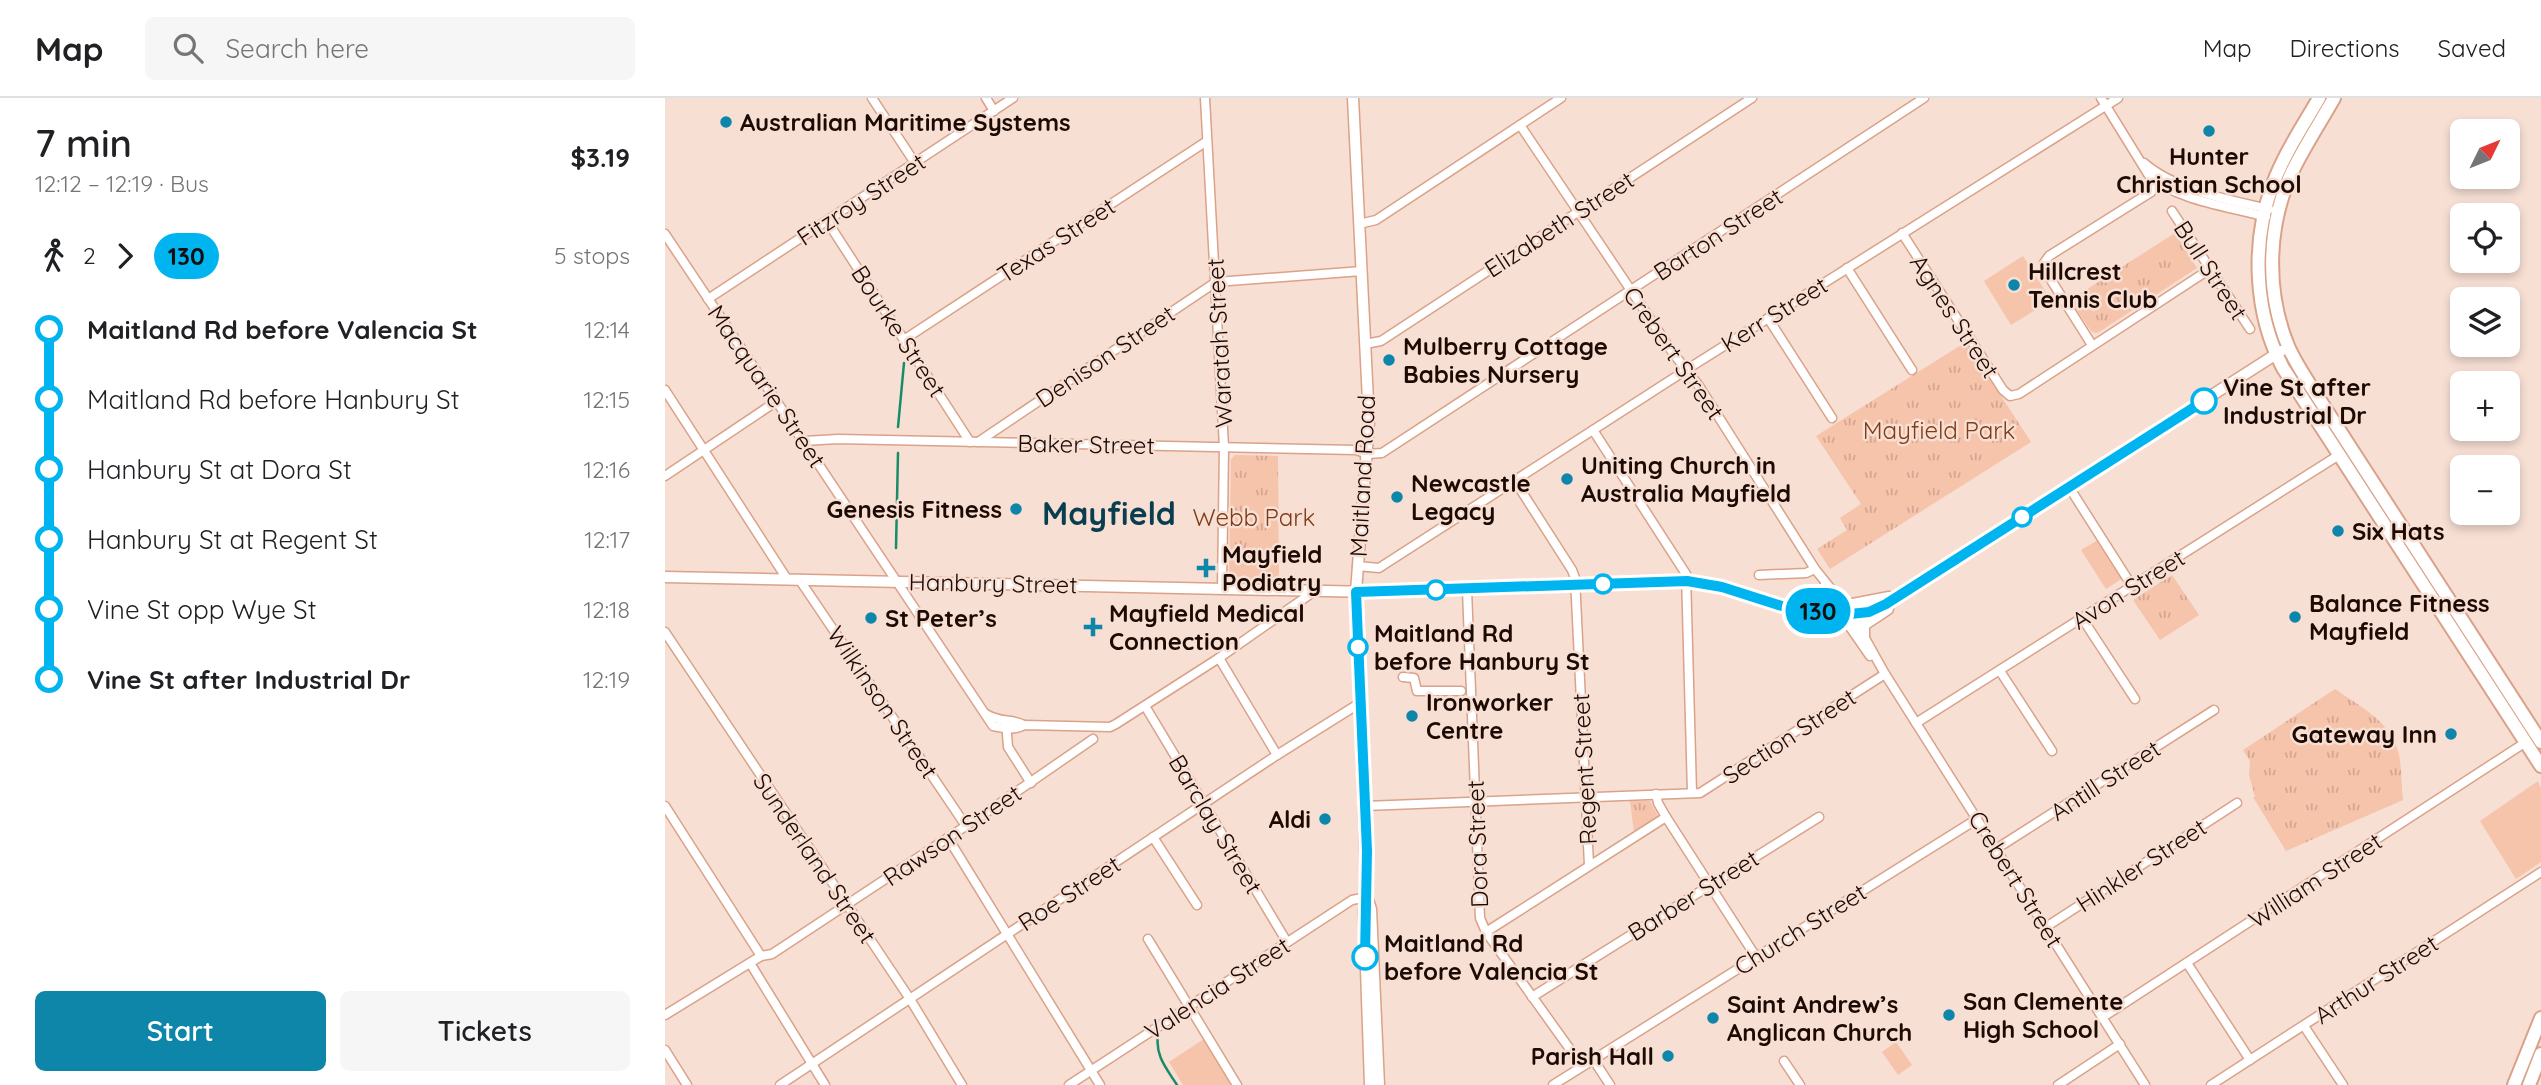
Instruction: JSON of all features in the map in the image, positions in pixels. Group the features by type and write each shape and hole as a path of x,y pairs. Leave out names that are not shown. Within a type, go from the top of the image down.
{"highway":[{"path":"2319,98 2281,163 2270,214 2259,281 2265,318 2276,354 2541,766"},
{"path":"2335,98 2270,214 2277,307 2288,346 2312,388 2541,742"},
{"path":"2514,1085 2541,1018"},
{"path":"2529,1085 2541,1054"}],"main road":[{"name":"Maitland Road","path":"1353,98 1369,421 1369,454 1356,592 1365,806 1367,897 1364,911 1370,1085"},
{"path":"1864,637 1864,625 1906,592 2288,346"},
{"name":"Hanbury Street","path":"665,577 1356,592 1687,581 1722,587 1785,607 1869,612 1906,592"},
{"name":"Maitland Road","path":"1367,897 1371,909 1379,1085"}],"street":[{"path":"872,98 915,163"},
{"path":"986,98 994,110"},
{"name":"Fitzroy Street","path":"708,299 1013,98"},
{"name":"Waratah Street","path":"1205,98 1224,447 1222,588"},
{"path":"1359,224 1377,220 1561,98"},
{"name":"Elizabeth Street","path":"1365,344 1381,341 1752,98"},
{"name":"Barton Street","path":"1369,454 1390,449 1924,98"},
{"name":"Kerr Street","path":"1357,566 1379,568 2103,102 2118,98"},
{"name":"Bull Street","path":"2103,102 2139,159 2177,193 2270,214"},
{"name":"Crebert Street","path":"1520,125 1699,386 1825,583 1825,591 1844,610 1864,637 1885,674"},
{"name":"Texas Street","path":"905,339 1207,141"},
{"path":"2160,180 2151,192 2049,256 2044,263 2046,272 2092,345 2210,269"},
{"name":"Bull Street","path":"2172,211 2250,329"},
{"name":"Bourke Street","path":"827,221 974,442"},
{"name":"Agnes Street","path":"1902,233 2003,390 2010,396 2019,394 2092,345"},
{"name":"Macquarie Street","path":"665,234 993,726 1006,725"},
{"path":"1847,268 1912,370"},
{"name":"Denison Street","path":"974,442 1216,282 1362,271"},
{"path":"1768,318 1832,418"},
{"path":"665,390 787,579"},
{"path":"665,476 777,401"},
{"path":"1365,806 1692,793 1687,581 1684,570 1593,430"},
{"name":"Baker Street","path":"804,441 838,439 1356,450 1369,454"},
{"name":"Avon Street","path":"1916,723 2339,455"},
{"name":"Regent Street","path":"1515,481 1572,570 1589,865"},
{"path":"2069,487 2132,586"},
{"path":"1759,575 1806,573 1815,569"},
{"name":"Wilkinson Street","path":"799,579 966,826"},
{"path":"1031,783 1008,747 1006,725 1016,721 1024,725 1095,727 1116,724 1219,658 1316,590"},
{"name":"Dora Street","path":"1467,590 1480,918 1486,932 1582,1066"},
{"name":"Crebert Street","path":"1844,610 2145,1085"},
{"path":"2082,618 2134,699"},
{"name":"Sunderland Street","path":"665,632 910,999 963,1085"},
{"path":"1219,658 1277,755"},
{"path":"2000,671 2052,751"},
{"name":"Section Street","path":"1692,793 1706,790 1885,674"},
{"path":"1403,677 1414,678 1415,694 1461,691"},
{"name":"Roe Street","path":"780,1085 1277,755 1360,703"},
{"name":"Barclay Street","path":"1145,706 1287,942"},
{"name":"Antill Street","path":"1996,849 2214,710"},
{"name":"Rawson Street","path":"665,1015 761,956 772,954 949,838 1093,739"},
{"name":"William Street","path":"2103,1017 2526,742"},
{"path":"1656,794 1666,817 1756,957"},
{"name":"Hinkler Street","path":"2046,927 2237,803"},
{"path":"665,806 761,956"},
{"path":"1486,932 1666,817"},
{"name":"Barber Street","path":"1532,997 1819,817"},
{"name":"Church Street","path":"1553,1085 1977,819"},
{"path":"1153,837 1197,905"},
{"path":"949,838 1100,1085"},
{"name":"Arthur Street","path":"2211,1085 2541,872"},
{"name":"Valencia Street","path":"1069,1085 1352,900 1367,897"},
{"path":"1149,939 1237,1085"},
{"path":"750,963 825,1085"},
{"path":"2187,963 2250,1060"},
{"path":"2304,1026 2343,1085"},
{"path":"2058,1085 2120,1044"},
{"path":"665,1050 687,1085"},
{"path":"1593,1059 1610,1085"},
{"path":"1784,1061 1800,1085"}],"green space":[{"path":"2175,233 2197,268 2099,332 2091,331 2070,300"},
{"name":"Hillcrest Tennis Club","path":"2023,256 2051,300 2011,325 1984,281"},
{"name":"Mayfield Park","path":"1966,342 2031,442 1830,569 1817,549 1847,530 1840,518 1861,504 1816,436"},
{"name":"Webb Park","path":"1235,455 1278,456 1279,582 1234,582 1229,577 1231,459"},
{"path":"2098,540 2123,578 2106,589 2081,550"},
{"path":"2172,575 2199,615 2160,640 2133,600"},
{"path":"2335,689 2374,716 2390,733 2399,755 2403,800 2286,851 2253,797 2249,775 2250,761 2243,750"},
{"path":"2538,781 2541,789 2541,862 2516,879 2480,821"},
{"path":"1630,801 1650,801 1658,816 1634,832"},
{"path":"1204,1039 1232,1085 1183,1085 1169,1062"},
{"path":"1896,1042 1912,1065 1898,1075 1882,1052"}],"waterway":[{"path":"898,427 904,363"},
{"path":"896,548 898,453"},
{"path":"1158,1036 1160,1056 1177,1085"}],"bus line":[{"name":"130","path":"1365,957 1367,851 1356,592 1687,581 1722,587 1785,607 1841,615 1869,612 1886,604 2204,401"}],"place":[{"name":"Australian Maritime Systems","path":"726,122"},
{"name":"Hunter Christian School","path":"2209,131"},
{"name":"Hillcrest Tennis Club","path":"2014,285"},
{"name":"Mulberry Cottage Babies Nursery","path":"1389,360"},
{"name":"Vine St after Industrial Dr","path":"2204,401"},
{"name":"Uniting Church in Australia Mayfield","path":"1567,479"},
{"name":"Newcastle Legacy","path":"1397,497"},
{"name":"Genesis Fitness","path":"1016,509"},
{"name":"Six Hats","path":"2338,531"},
{"name":"Mayfield Podiatry","path":"1206,568"},
{"name":"Balance Fitness Mayfield","path":"2295,617"},
{"name":"St Peter’s","path":"871,618"},
{"name":"Mayfield Medical Connection","path":"1093,627"},
{"name":"Maitland Rd before Hanbury St","path":"1358,647"},
{"name":"Ironworker Centre","path":"1412,716"},
{"name":"Gateway Inn","path":"2451,734"},
{"name":"Aldi","path":"1325,819"},
{"name":"Maitland Rd before Valencia St","path":"1365,957"},
{"name":"San Clemente High School","path":"1949,1015"},
{"name":"Saint Andrew’s Anglican Church","path":"1713,1018"},
{"name":"Parish Hall","path":"1668,1056"}],"district":[{"name":"Mayfield","path":"1109,513"}]}
